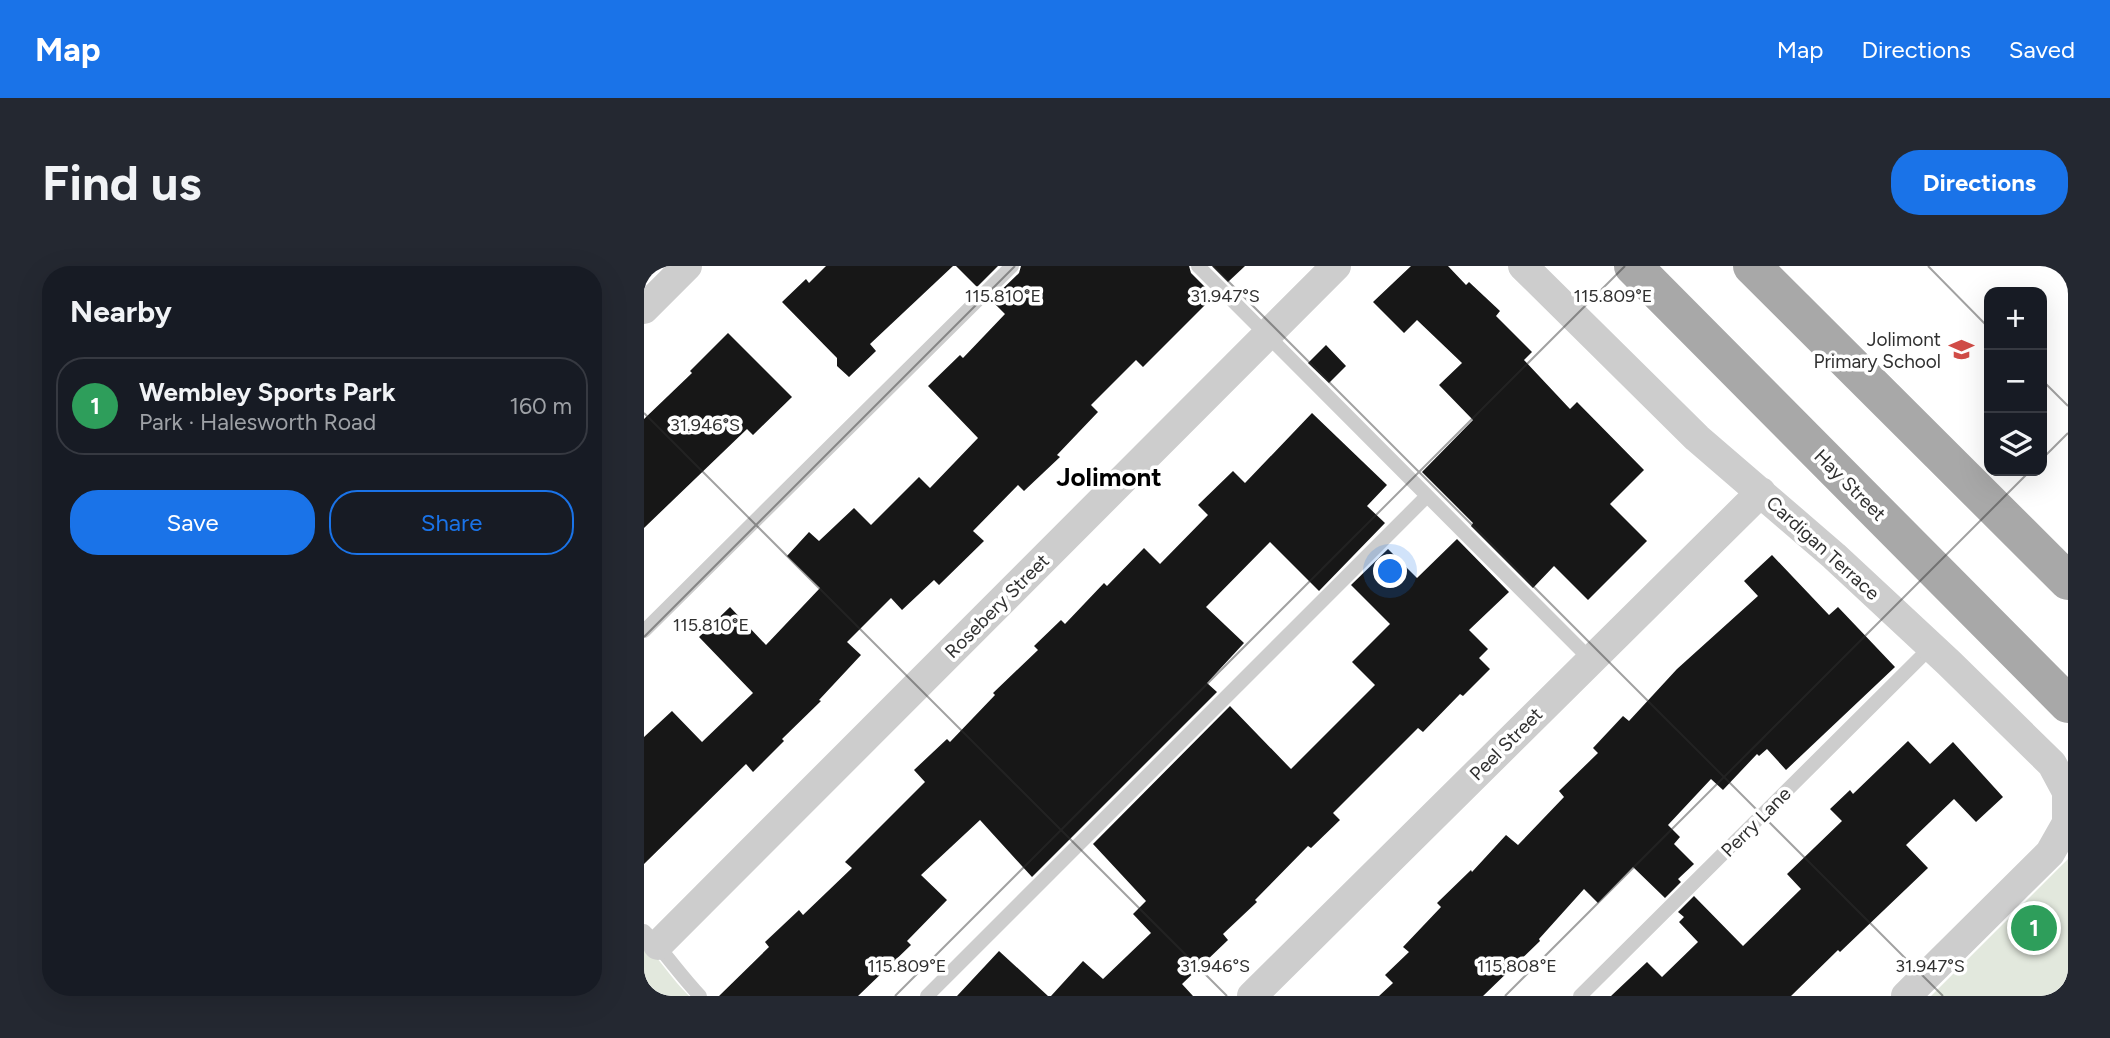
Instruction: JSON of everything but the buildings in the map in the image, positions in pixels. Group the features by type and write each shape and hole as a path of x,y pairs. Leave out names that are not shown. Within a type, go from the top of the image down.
{"main road":[{"name":"Hay Street","path":"1633,266 2068,704"},
{"path":"1752,266 2068,581"}],"street":[{"path":"644,309 687,266"},
{"name":"Rosebery Street","path":"651,938 1336,266"},
{"name":"Cardigan Terrace","path":"1523,266 1697,438 1761,492 1931,647 2052,764 2067,792 2067,822 2050,853 1906,996"},
{"name":"Peel Street","path":"1252,996 1761,492"}],"lane":[{"path":"644,631 1013,266"},
{"path":"1199,266 1591,660"},
{"path":"927,996 1427,496"},
{"name":"Perry Lane","path":"1580,996 1931,647"},
{"path":"651,938 678,974 700,996"}],"shaded area":[{"path":"2068,859 2068,996 1931,996"},
{"path":"644,943 677,983 689,996 644,996"}],"place":[{"name":"Jolimont Primary School","path":"1961,350"},
{"name":"Wembley Sports Park","path":"2034,928"}],"district":[{"name":"Jolimont","path":"1109,477"}]}
